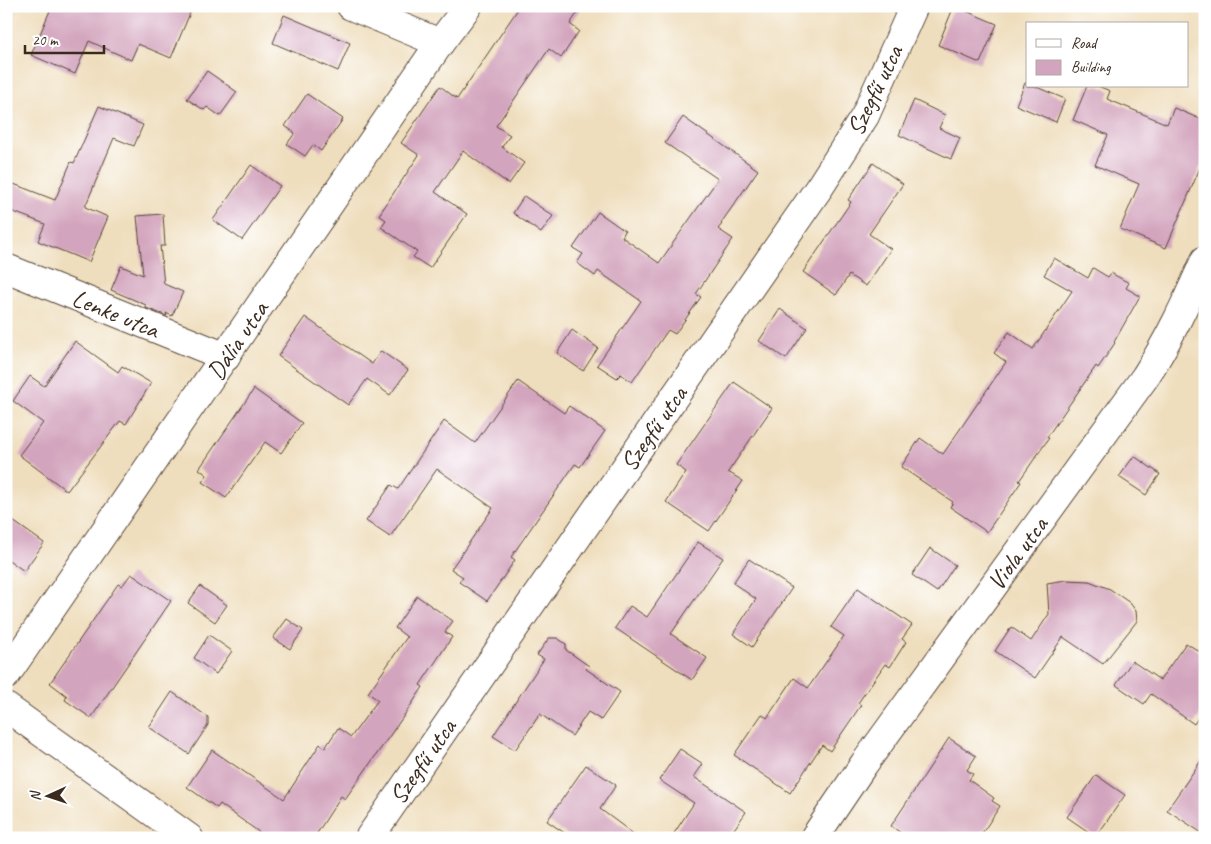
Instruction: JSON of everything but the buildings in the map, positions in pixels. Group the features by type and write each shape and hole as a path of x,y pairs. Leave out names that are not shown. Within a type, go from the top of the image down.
{"street":[{"path":"350,6 440,43"},
{"name":"Dália utca","path":"6,675 440,43 468,6"},
{"name":"Szegfű utca","path":"369,838 821,185 865,116 914,6"},
{"name":"Viola utca","path":"814,838 864,764 1145,377 1180,316 1205,260"},
{"name":"Lenke utca","path":"6,268 226,357"},
{"path":"6,707 189,838"}]}
